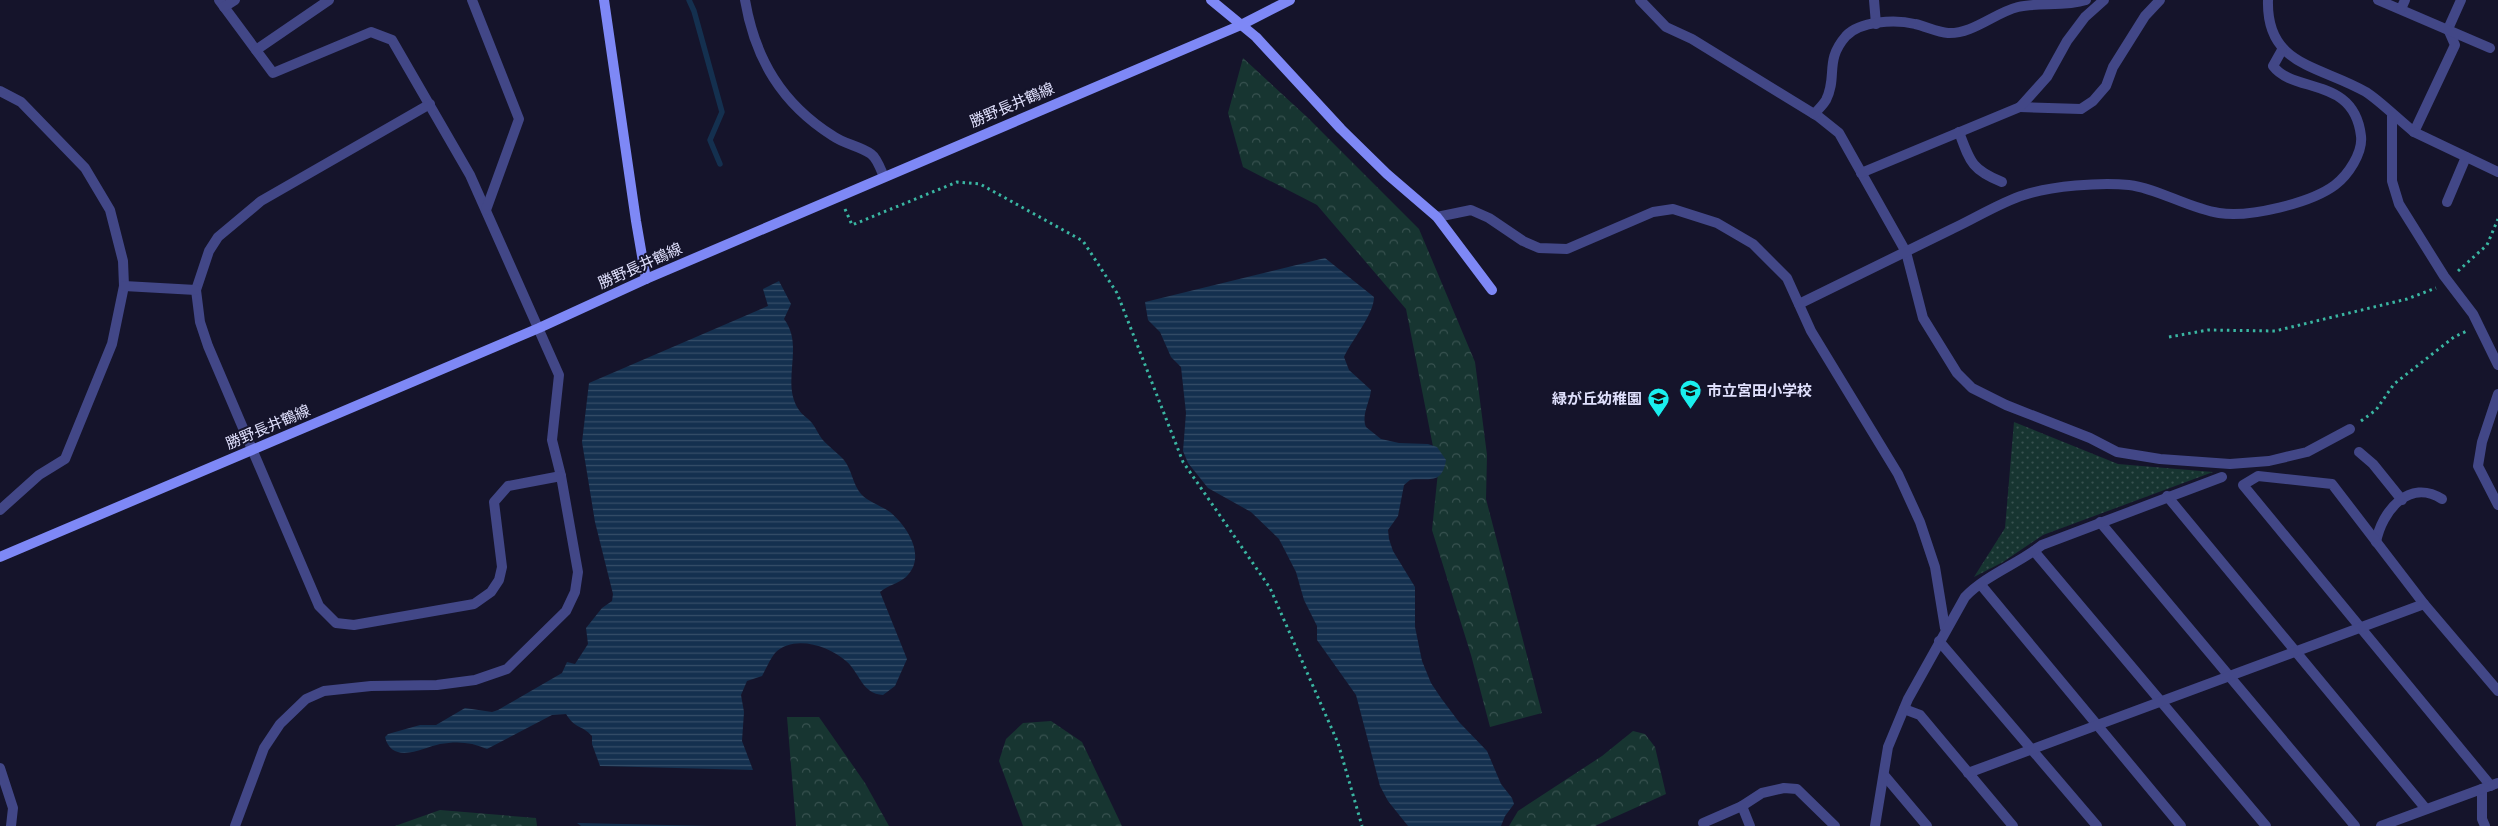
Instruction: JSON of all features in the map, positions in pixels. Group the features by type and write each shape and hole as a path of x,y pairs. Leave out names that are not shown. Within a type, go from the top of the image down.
{"street":[{"path":"235,0 222,4 273,73 371,32 392,40 470,175 559,375 552,440 561,476 578,572 575,592 566,611 508,669 475,680 437,685 371,686 324,691 306,699 280,724 264,748 235,826"},
{"path":"256,50 329,0"},
{"path":"472,0 519,119 486,210"},
{"path":"604,0 646,279"},
{"path":"744,0 749,25 760,53 790,103 810,122 837,139 872,154 884,177"},
{"path":"1211,0 1256,37 1341,129 1380,168 1437,216 1492,290"},
{"name":"勝野長井鶴線","path":"0,557 539,328 646,279 1241,25 1290,0"},
{"path":"1640,0 1666,27 1692,39 1814,114 1838,133 1906,252 1923,318 1957,373 1972,388 2006,405 2090,438 2117,452 2160,459 2230,464 2270,460 2307,452 2350,429"},
{"path":"1874,0 1876,24"},
{"path":"1814,114 1826,100 1834,52 1848,34 1864,26 1912,23 1947,33 1964,31 1993,16 2019,7 2074,4 2086,0"},
{"path":"2020,107 2047,77 2067,41 2085,17 2104,0"},
{"path":"1861,173 2020,107 2081,109 2093,101 2106,86 2112,67 2144,16 2160,0"},
{"path":"2268,0 2267,17 2272,34 2282,50 2296,61 2342,79 2369,94 2392,116 2414,132 2498,172"},
{"path":"2378,0 2403,5 2448,29 2490,48"},
{"path":"2414,132 2455,45 2448,29 2461,0"},
{"path":"1799,304 2023,195 2077,186 2130,185 2220,214 2228,214 2252,213 2287,204 2314,196 2335,185 2349,170 2358,155 2361,137 2355,117 2344,100 2324,88 2279,74 2273,66 2282,50"},
{"path":"0,91 20,102 85,168 110,210 124,261 124,286 112,344 65,459 39,474 0,510"},
{"path":"430,104 261,201 242,215 218,238 209,251 196,290 200,322 208,346 319,606 336,622 354,625 474,604 490,592 499,580 502,568 494,502 508,486 561,476"},
{"path":"2392,116 2392,182 2399,204 2415,233 2473,314 2498,365"},
{"path":"1959,132 1969,158 1982,174 2002,182"},
{"path":"2447,202 2466,157"},
{"path":"1437,216 1471,210 1489,218 1523,242 1539,248 1567,249 1654,212 1673,209 1717,223 1753,244 1787,278 1811,331 1848,389 1902,482 1920,522 1935,566 1945,628"},
{"path":"124,286 196,290"},
{"path":"2498,394 2482,442 2478,466 2498,504"},
{"path":"2359,452 2373,464 2402,500"},
{"path":"2490,786 2243,485 2258,476 2332,484 2424,604 2498,691"},
{"path":"1875,826 1888,747 1904,709 1945,628 1964,597 1973,588 1981,585 2042,545 2167,496 2222,477"},
{"path":"2376,542 2379,524 2387,512 2412,492 2430,491 2442,499"},
{"path":"2167,496 2426,809"},
{"path":"2100,522 2228,677 2355,826"},
{"path":"2034,551 2266,826"},
{"path":"1981,585 2096,726 2181,826"},
{"path":"1968,773 2424,604"},
{"path":"1939,641 2097,826"},
{"path":"1904,709 1920,715 2013,826"},
{"path":"0,768 13,808 11,826"},
{"path":"1884,775 1927,826"},
{"path":"2381,826 2490,786"},
{"path":"2485,826 2482,819 2490,786"},
{"path":"1703,824 1742,806 1762,793 1784,788 1797,789 1835,826"},
{"path":"1742,806 1750,826"}],"path":[{"path":"840,196 852,225 957,182 980,184 1082,242 1117,293 1183,462 1270,588 1338,743 1362,826"},
{"path":"2169,337 2208,330 2275,331 2407,299 2449,283 2464,264 2487,245 2498,219"},
{"path":"2350,429 2376,410 2394,384 2415,367 2454,337 2479,326"}],"green space":[{"path":"1243,58 1307,117 1419,229 1475,362 1487,455 1486,499 1542,713 1490,727 1471,655 1432,530 1438,472 1406,309 1317,205 1243,167 1228,113"},
{"path":"2014,422 2118,464 2213,472 2043,535 2003,562 1974,577 2005,528"},
{"path":"787,717 819,717 865,783 889,826 796,826"},
{"path":"1051,721 1082,742 1122,826 1023,826 999,761 1006,739 1023,723"},
{"path":"1633,731 1645,734 1655,747 1666,794 1595,826 1509,826 1518,811 1602,756"},
{"path":"440,810 536,818 537,826 395,826"}],"water":[{"path":"1325,258 1374,297 1367,319 1344,357 1349,370 1371,390 1365,413 1366,427 1381,439 1399,443 1428,444 1437,447 1446,460 1444,468 1438,477 1410,480 1404,485 1398,516 1388,530 1389,539 1393,551 1415,587 1415,627 1422,661 1431,683 1459,722 1487,751 1501,784 1512,798 1514,804 1505,816 1501,826 1408,826 1388,801 1380,786 1356,695 1317,640 1317,626 1304,600 1296,572 1279,539 1251,512 1208,488 1188,463 1183,451 1186,413 1181,367 1171,357 1160,332 1148,320 1145,302"},
{"path":"779,281 791,304 784,319 793,341 792,388 799,410 812,423 822,439 844,460 861,494 897,518 913,543 915,561 912,569 906,577 880,592 907,659 895,686 883,695 876,694 866,687 846,661 830,651 811,644 801,643 783,647 773,655 762,676 747,681 741,695 744,712 742,741 753,770 600,766 592,744 592,736 576,725 566,714 552,715 487,749 458,742 440,744 418,751 402,753 394,751 389,746 385,737 388,734 420,725 436,725 465,708 492,712 498,710 562,673 567,662 575,664 588,644 586,628 602,608 612,601 613,594 595,522 582,442 589,383 768,306 763,289"},
{"path":"577,823 712,826 581,826"}],"waterway":[{"path":"689,0 694,11 722,112 710,140 720,164"}],"place":[{"name":"市立宮田小学校","path":"1691,410"},
{"name":"緑が丘幼稚園","path":"1658,418"}]}
